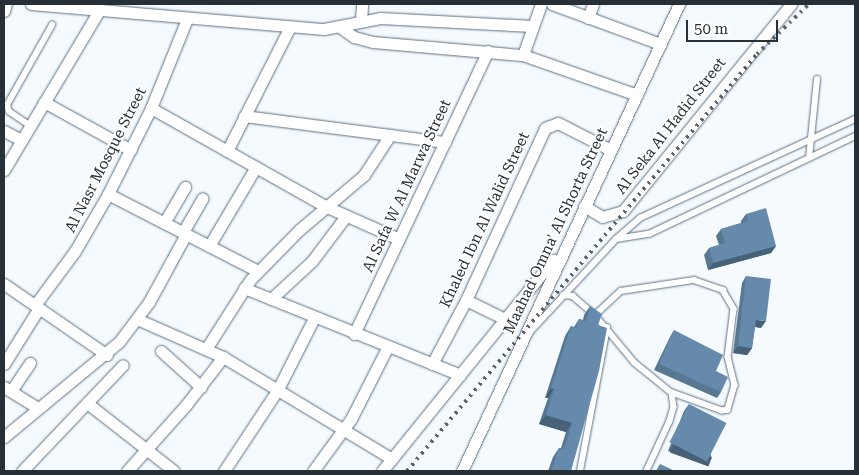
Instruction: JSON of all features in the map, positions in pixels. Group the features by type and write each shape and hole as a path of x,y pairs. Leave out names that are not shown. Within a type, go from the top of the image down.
{"street":[{"path":"4,11 6,4"},
{"path":"31,4 100,9 130,8 187,19 290,27 340,27 361,20 424,19 533,26"},
{"path":"361,20 362,4"},
{"path":"522,55 541,4"},
{"path":"552,4 661,44"},
{"path":"588,18 593,4"},
{"name":"Maahad Omna' Al Shorta Street","path":"465,470 517,347 679,4"},
{"name":"Al Seka Al Hadid Street","path":"584,206 602,217 623,211 790,4"},
{"path":"4,170 100,9"},
{"name":"Al Nasr Mosque Street","path":"4,364 37,306 75,251 108,194 151,108 187,19"},
{"path":"227,151 290,27"},
{"path":"340,27 354,37 373,42 522,55 637,95"},
{"name":"Al Safa W Al Marwa Street","path":"354,334 488,51"},
{"path":"44,102 131,150"},
{"path":"151,108 327,207 399,239"},
{"path":"244,116 445,142"},
{"name":"Khaled Ibn Al Walid Street","path":"432,364 466,300 548,124 558,123 611,150"},
{"path":"4,131 22,140"},
{"path":"206,348 244,288 258,272 372,166 390,135"},
{"path":"209,246 256,167"},
{"path":"164,223 185,187"},
{"path":"108,194 258,272"},
{"path":"4,437 38,408 107,355 137,319 203,198"},
{"path":"271,300 312,261 346,216"},
{"path":"382,471 564,245"},
{"path":"4,284 107,355"},
{"path":"244,288 387,348 460,375"},
{"path":"466,300 505,319"},
{"path":"224,471 278,389 314,318"},
{"path":"137,319 223,356 392,459"},
{"path":"313,471 345,429 387,348"},
{"path":"161,351 201,387"},
{"path":"127,471 201,387 223,356"},
{"path":"30,363 7,389 38,408"},
{"path":"22,471 123,365"},
{"path":"86,403 174,471"}],"lane":[{"path":"30,126 9,112 7,105 52,25"},
{"path":"809,158 817,79"},
{"path":"517,347 616,239 640,218 811,138 855,120"},
{"path":"616,239 649,234 855,136"},
{"path":"563,295 573,296 607,328 635,363 672,393 722,411 728,410 735,385 728,357 734,310 723,290 694,280 621,291 594,315"},
{"path":"580,471 607,328"},
{"path":"647,471 670,421 674,407 672,393"}],"building":[{"path":"766,208 776,246 713,263 709,248 725,243 721,229 748,221 746,214"},
{"path":"746,276 771,279 766,321 756,320 752,348 738,346"},
{"path":"590,306 602,314 598,325 607,328 599,371 571,471 551,471 559,448 564,449 572,423 546,415 554,389 551,388 571,326 576,328 579,319 586,321"},
{"path":"674,330 723,355 716,371 728,377 721,392 659,364"},
{"path":"689,404 726,423 707,461 669,442"},
{"path":"660,464 675,471 656,471"}],"railway":[{"path":"407,471 757,54 809,4"}]}
